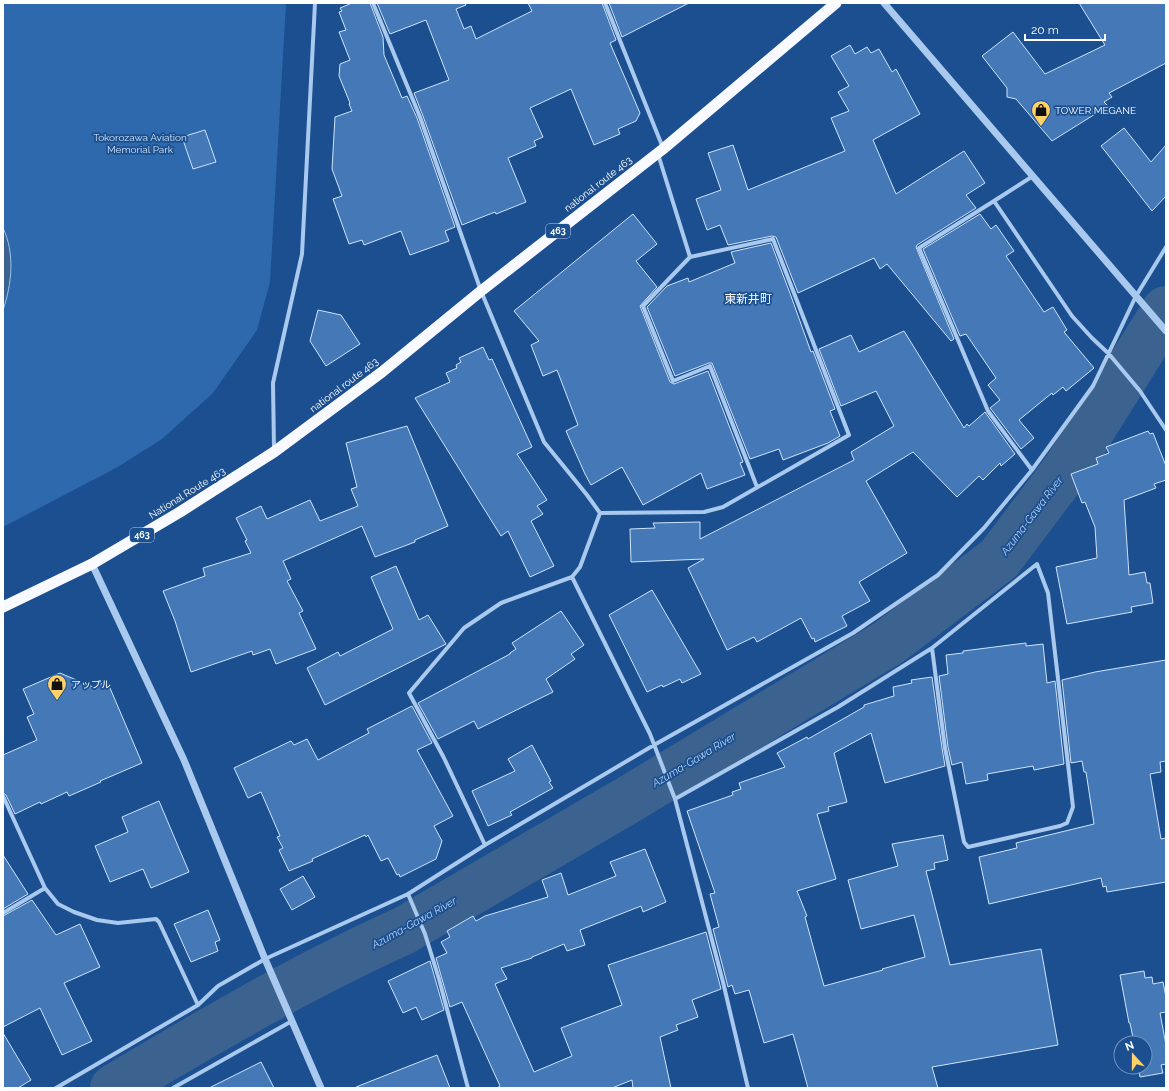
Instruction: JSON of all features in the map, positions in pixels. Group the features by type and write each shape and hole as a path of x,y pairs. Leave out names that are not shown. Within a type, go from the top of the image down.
{"highway":[{"name":"national route 463","path":"274,452 382,372 480,291 660,151 836,3"},
{"name":"National Route 463","path":"3,607 92,564 180,512 274,452"}],"street":[{"path":"274,452 273,383 302,254 315,3"},
{"path":"373,3 420,117 480,291 544,442 600,513"},
{"path":"605,3 660,151 690,257"},
{"path":"884,3 1166,331"},
{"path":"1032,470 988,411 919,248 1033,176"},
{"path":"994,201 1072,316 1109,354 1140,391 1166,430"},
{"path":"600,513 704,512 723,507 849,435 773,239 690,257 643,306 673,381 710,366 757,487"},
{"path":"56,1088 198,1005 218,986 266,959 408,894 485,845 654,745 853,633 938,575 984,528 1032,470 1093,386 1136,296 1166,247"},
{"path":"485,845 444,758 409,693 464,628 501,603 572,577 580,567 600,513"},
{"path":"92,564 184,760 321,1088"},
{"path":"675,799 838,707 932,648 1037,564 1048,593 1073,808 1067,822 1060,826 968,846 964,842 945,748 932,648"},
{"path":"572,577 646,727 675,799 723,982 748,1088"},
{"path":"3,796 45,888 58,904 74,912 97,920 118,923 156,919 159,922 198,1005"},
{"path":"3,914 45,888"},
{"path":"408,894 425,934 439,979 468,1088"},
{"path":"173,1088 293,1021"}],"green space":[{"name":"Tokorozawa Aviation Memorial Park","path":"3,3 286,3 270,282 257,330 213,393 162,439 116,468 3,527"}],"shaded area":[{"path":"3,228 7,238 11,258 11,269 3,310"}],"building":[{"path":"352,3 370,3 383,37 384,55 402,98 407,96 417,118 455,227 445,231 449,241 410,255 401,231 364,245 362,240 349,244 333,199 342,196 332,169 335,117 352,111 339,76 340,64 350,60 339,32 346,30 339,12 342,11 340,8"},
{"path":"377,3 465,3 466,5 456,9 464,29 471,26 476,39 532,11 528,3 602,3 616,40 610,43 640,113 636,121 618,129 620,134 594,145 571,89 530,108 543,137 534,141 536,146 508,158 526,202 462,225 414,93 449,80 426,20 390,34"},
{"path":"609,3 689,3 622,37"},
{"path":"1079,3 1166,3 1166,63 1109,93 1112,97 1104,102 1108,106 1052,141 1016,99 1007,97 1007,88 982,56 1013,32 1045,74 1105,45"},
{"path":"850,45 855,54 867,47 871,53 879,49 892,72 896,69 920,114 873,140 896,194 964,151 985,183 966,195 976,208 916,247 954,339 951,341 887,264 880,269 874,258 798,293 776,237 772,236 728,245 720,225 707,230 696,199 721,190 708,153 733,145 748,190 845,151 831,118 849,111 838,92 849,86 831,56"},
{"path":"1124,128 1151,162 1166,145 1166,196 1152,211 1101,146"},
{"path":"205,130 216,162 193,169 182,137"},
{"path":"633,214 657,244 636,261 657,287 640,306 670,382 674,384 708,371 743,462 740,463 745,475 707,489 701,473 643,505 622,467 591,485 566,431 578,425 557,370 543,376 531,345 539,341 514,311"},
{"path":"980,214 991,229 996,225 1014,251 1006,256 1044,312 1053,307 1067,330 1064,332 1094,368 1066,391 1063,387 1053,395 1052,393 1019,420 1034,438 1021,449 990,408 1000,400 988,385 996,378 966,334 960,336 923,249"},
{"path":"771,243 811,352 813,351 835,409 830,411 840,436 828,443 783,460 779,449 750,459 712,363 675,376 647,307 667,286 688,278 689,282 735,263 731,252"},
{"path":"318,310 341,315 360,344 326,366 310,341"},
{"path":"904,331 964,428 967,424 969,426 985,412 1015,454 1001,466 1000,463 983,480 979,476 957,497 913,452 866,481 907,553 859,582 870,601 842,616 847,626 815,642 801,618 757,642 754,637 727,650 688,568 704,559 631,562 630,529 655,528 653,523 700,522 700,539 854,460 851,452 894,426 876,391 841,406 819,349 851,335 859,352"},
{"path":"483,347 489,360 492,359 532,447 517,454 547,500 537,506 543,514 531,521 554,566 530,577 508,531 501,536 415,398 450,382 446,373 457,368 456,365 461,362 459,358"},
{"path":"407,426 448,526 415,540 415,542 375,557 362,526 283,561 291,579 287,581 303,611 299,613 316,649 276,664 270,649 253,655 252,651 191,672 175,621 163,591 205,576 203,568 251,553 245,541 247,540 236,518 261,506 267,519 310,500 320,521 358,506 351,489 357,487 346,443"},
{"path":"1148,431 1150,434 1153,433 1166,466 1166,480 1154,484 1156,488 1124,500 1129,575 1145,572 1147,583 1150,583 1153,603 1131,607 1132,612 1067,624 1056,567 1097,558 1095,527 1085,502 1082,503 1071,474 1098,464 1096,458 1109,453 1106,447"},
{"path":"396,566 419,620 428,615 446,644 325,705 307,668 338,652 340,656 393,629 371,577"},
{"path":"652,590 701,674 682,683 680,679 663,687 662,685 647,692 609,615"},
{"path":"561,611 584,645 571,654 575,659 546,679 553,692 478,729 474,721 438,739 418,703 510,654 516,649 512,643"},
{"path":"1026,643 1026,646 1043,644 1047,683 1055,681 1064,764 1034,770 1033,766 987,774 988,780 966,784 962,762 952,765 948,747 939,676 948,674 946,655 963,653 963,651"},
{"path":"1166,660 1166,761 1160,762 1161,772 1150,774 1161,839 1166,838 1166,882 1107,892 1106,886 1103,887 1101,878 989,904 979,857 1017,848 1016,843 1094,824 1086,772 1084,772 1082,761 1071,763 1062,680 1095,672"},
{"path":"60,673 93,687 107,681 142,763 69,796 67,792 41,804 40,802 15,814 6,795 3,793 3,755 37,740 27,717 34,714 23,689"},
{"path":"932,677 945,766 885,783 871,733 834,753 847,802 828,807 829,811 817,814 836,879 797,891 807,916 805,917 824,986 925,957 914,915 861,929 848,880 898,866 892,844 943,835 948,860 934,863 935,869 926,871 950,965 1041,949 1058,1045 932,1067 938,1088 808,1088 793,1034 764,1043 749,990 735,994 732,985 728,987 713,929 719,927 710,894 715,893 687,811 733,795 732,792 741,789 739,783 785,767 777,753 807,737 808,739 864,707 864,705 894,696 893,687 912,683 911,680"},
{"path":"412,706 432,743 417,750 453,816 434,826 442,841 436,859 400,877 399,874 397,875 388,858 381,861 368,835 366,837 365,835 312,859 313,861 289,871 279,850 283,848 277,837 280,836 261,792 248,798 234,768 291,741 294,745 307,739 318,760 369,733 367,729"},
{"path":"532,745 551,781 549,782 553,788 510,812 512,815 488,826 472,791 515,771 508,759"},
{"path":"159,801 189,872 151,888 143,869 110,882 95,846 128,832 122,817"},
{"path":"645,849 666,902 643,912 641,906 580,930 585,945 567,951 564,944 532,958 501,968 507,979 495,984 534,1072 572,1056 561,1028 622,1005 608,965 706,932 721,989 692,1000 698,1017 676,1025 678,1030 660,1037 671,1088 633,1088 632,1080 612,1088 497,1088 500,1086 462,1002 450,1007 436,958 447,953 441,942 450,937 447,931 473,916 476,921 485,916 548,897 542,880 561,873 568,895 616,876 610,862"},
{"path":"3,855 28,894 3,909"},
{"path":"303,876 315,897 292,910 280,889"},
{"path":"32,900 56,935 80,924 100,967 64,983 92,1041 62,1055 40,1008 3,1027 3,916"},
{"path":"208,910 220,940 215,942 218,951 191,962 174,924"},
{"path":"430,961 444,1010 422,1020 416,1007 403,1013 388,981"},
{"path":"1144,971 1145,978 1152,977 1153,984 1163,982 1166,997 1166,1012 1160,1013 1166,1045 1166,1064 1161,1065 1163,1073 1153,1075 1153,1035 1132,1035 1120,975"},
{"path":"3,1033 31,1080 18,1088 3,1088"},
{"path":"437,1055 450,1088 356,1088 356,1087"},
{"path":"261,1062 274,1088 209,1088"},
{"path":"1140,1075 1152,1075 1140,1077"}],"waterway":[{"name":"Azuma-Gawa River","path":"114,1088 292,986 403,931 628,800 888,643 999,559 1066,470 1166,310"}],"place":[{"name":"TOWER MEGANE","path":"1041,127"},
{"name":"アップル","path":"57,701"}],"district":[{"name":"東新井町","path":"748,299"}]}
